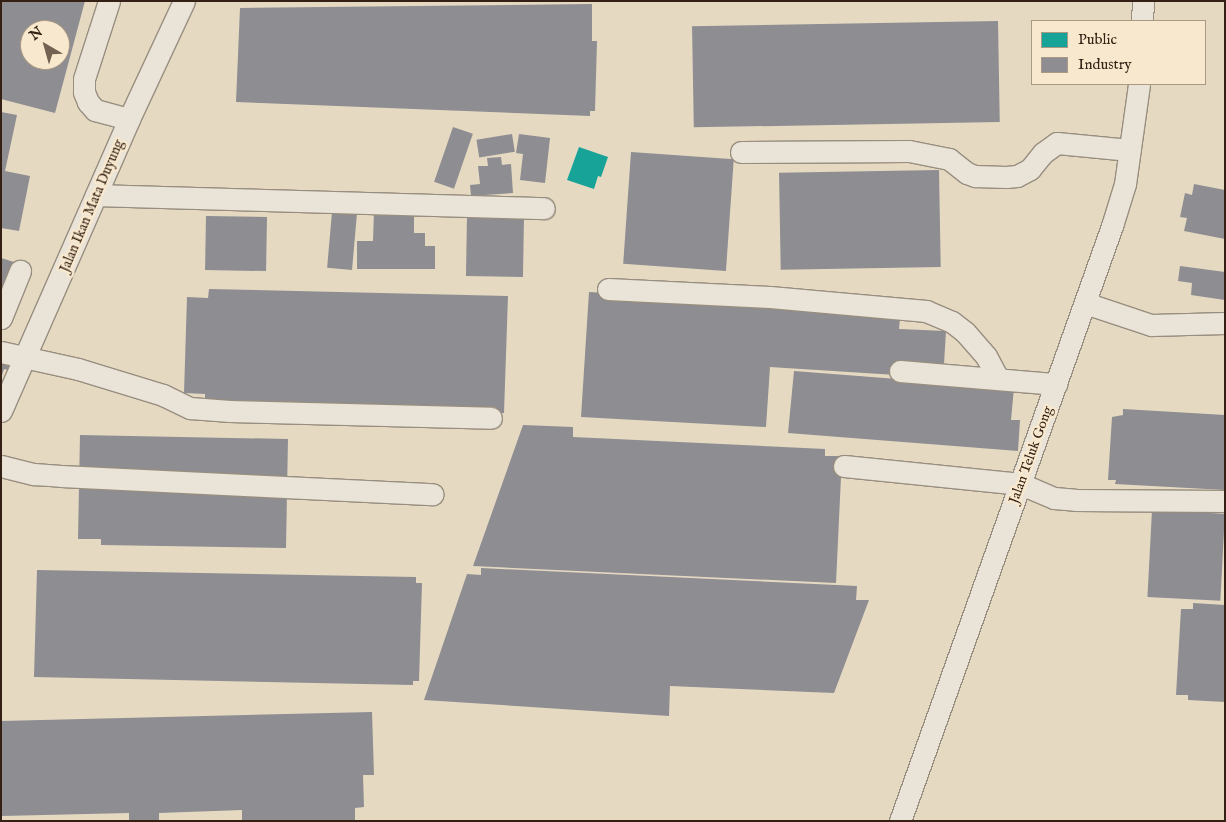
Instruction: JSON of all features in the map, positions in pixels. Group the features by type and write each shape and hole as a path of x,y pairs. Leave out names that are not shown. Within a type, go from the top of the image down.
{"street":[{"path":"109,1 84,79 84,92 88,102 95,110 129,119"},
{"name":"Jalan Ikan Mata Duyung","path":"1,411 129,119 184,1"},
{"path":"1142,20 1143,1"},
{"name":"Jalan Teluk Gong","path":"900,821 1112,226 1125,184 1139,85"},
{"path":"741,152 909,151 949,159 967,173 975,176 1006,177 1017,176 1030,169 1043,153 1057,143 1130,150"},
{"path":"96,195 544,208"},
{"path":"1,318 20,270"},
{"path":"608,289 770,297 926,311 952,322 966,332 986,356 998,379"},
{"path":"1085,303 1151,325 1225,323"},
{"path":"1,352 78,370 163,394 190,408 230,411 492,418"},
{"path":"900,371 1056,384"},
{"path":"1,466 34,474 62,476 433,494"},
{"path":"844,466 1020,484 1054,498 1075,500 1225,501"}],"building: Public":[{"path":"579,147 608,157 601,177 598,176 594,189 567,180"}],"building: Industry":[{"path":"1,1 85,1 70,57 70,20 20,20 20,70 67,70 55,113 1,99"},
{"path":"592,4 592,41 597,41 595,111 590,111 590,116 236,102 240,8"},
{"path":"998,21 1000,122 694,127 692,26"},
{"path":"1,112 17,115 5,171 30,176 19,231 1,228"},
{"path":"453,127 473,134 454,189 434,182"},
{"path":"512,134 515,152 479,157 476,140"},
{"path":"519,134 550,138 545,183 520,180 523,154 516,153"},
{"path":"631,152 734,159 726,271 623,264"},
{"path":"501,157 502,165 511,164 513,193 471,196 470,185 480,184 478,166 488,166 487,158"},
{"path":"939,170 941,267 781,270 779,173"},
{"path":"1194,184 1225,190 1225,239 1184,231 1187,218 1180,217 1185,193 1192,195"},
{"path":"374,211 414,212 414,233 425,233 425,246 435,246 435,269 357,269 357,241 373,241"},
{"path":"332,212 357,214 352,270 327,268"},
{"path":"206,216 267,217 266,271 205,270"},
{"path":"467,216 524,217 523,277 466,276"},
{"path":"1,258 14,262 5,294 1,293"},
{"path":"1180,266 1225,272 1225,300 1191,295 1192,283 1178,281"},
{"path":"209,289 508,296 504,413 205,406 205,394 184,393 187,297 208,298"},
{"path":"589,292 884,309 900,318 899,329 946,331 944,364 897,361 896,375 770,367 766,427 581,417"},
{"path":"1,356 12,359 8,370 4,369 2,375"},
{"path":"794,371 1014,388 1011,420 1020,420 1018,451 788,433"},
{"path":"1123,409 1225,415 1225,490 1115,484 1116,480 1108,480 1112,417 1123,415"},
{"path":"523,425 573,427 573,437 825,449 825,456 842,456 836,583 473,566"},
{"path":"80,435 288,439 286,548 101,545 101,539 78,539"},
{"path":"1152,510 1225,514 1220,601 1147,597"},
{"path":"481,568 857,586 856,600 869,600 834,693 670,686 669,716 424,700 467,574 481,575"},
{"path":"37,570 416,577 416,583 422,583 419,681 413,681 413,685 34,677"},
{"path":"1193,603 1225,605 1225,702 1188,700 1188,695 1176,695 1181,609 1193,609"},
{"path":"372,712 374,775 363,775 364,807 355,808 355,821 242,821 242,810 159,813 159,821 129,821 129,813 1,816 1,721"}]}
